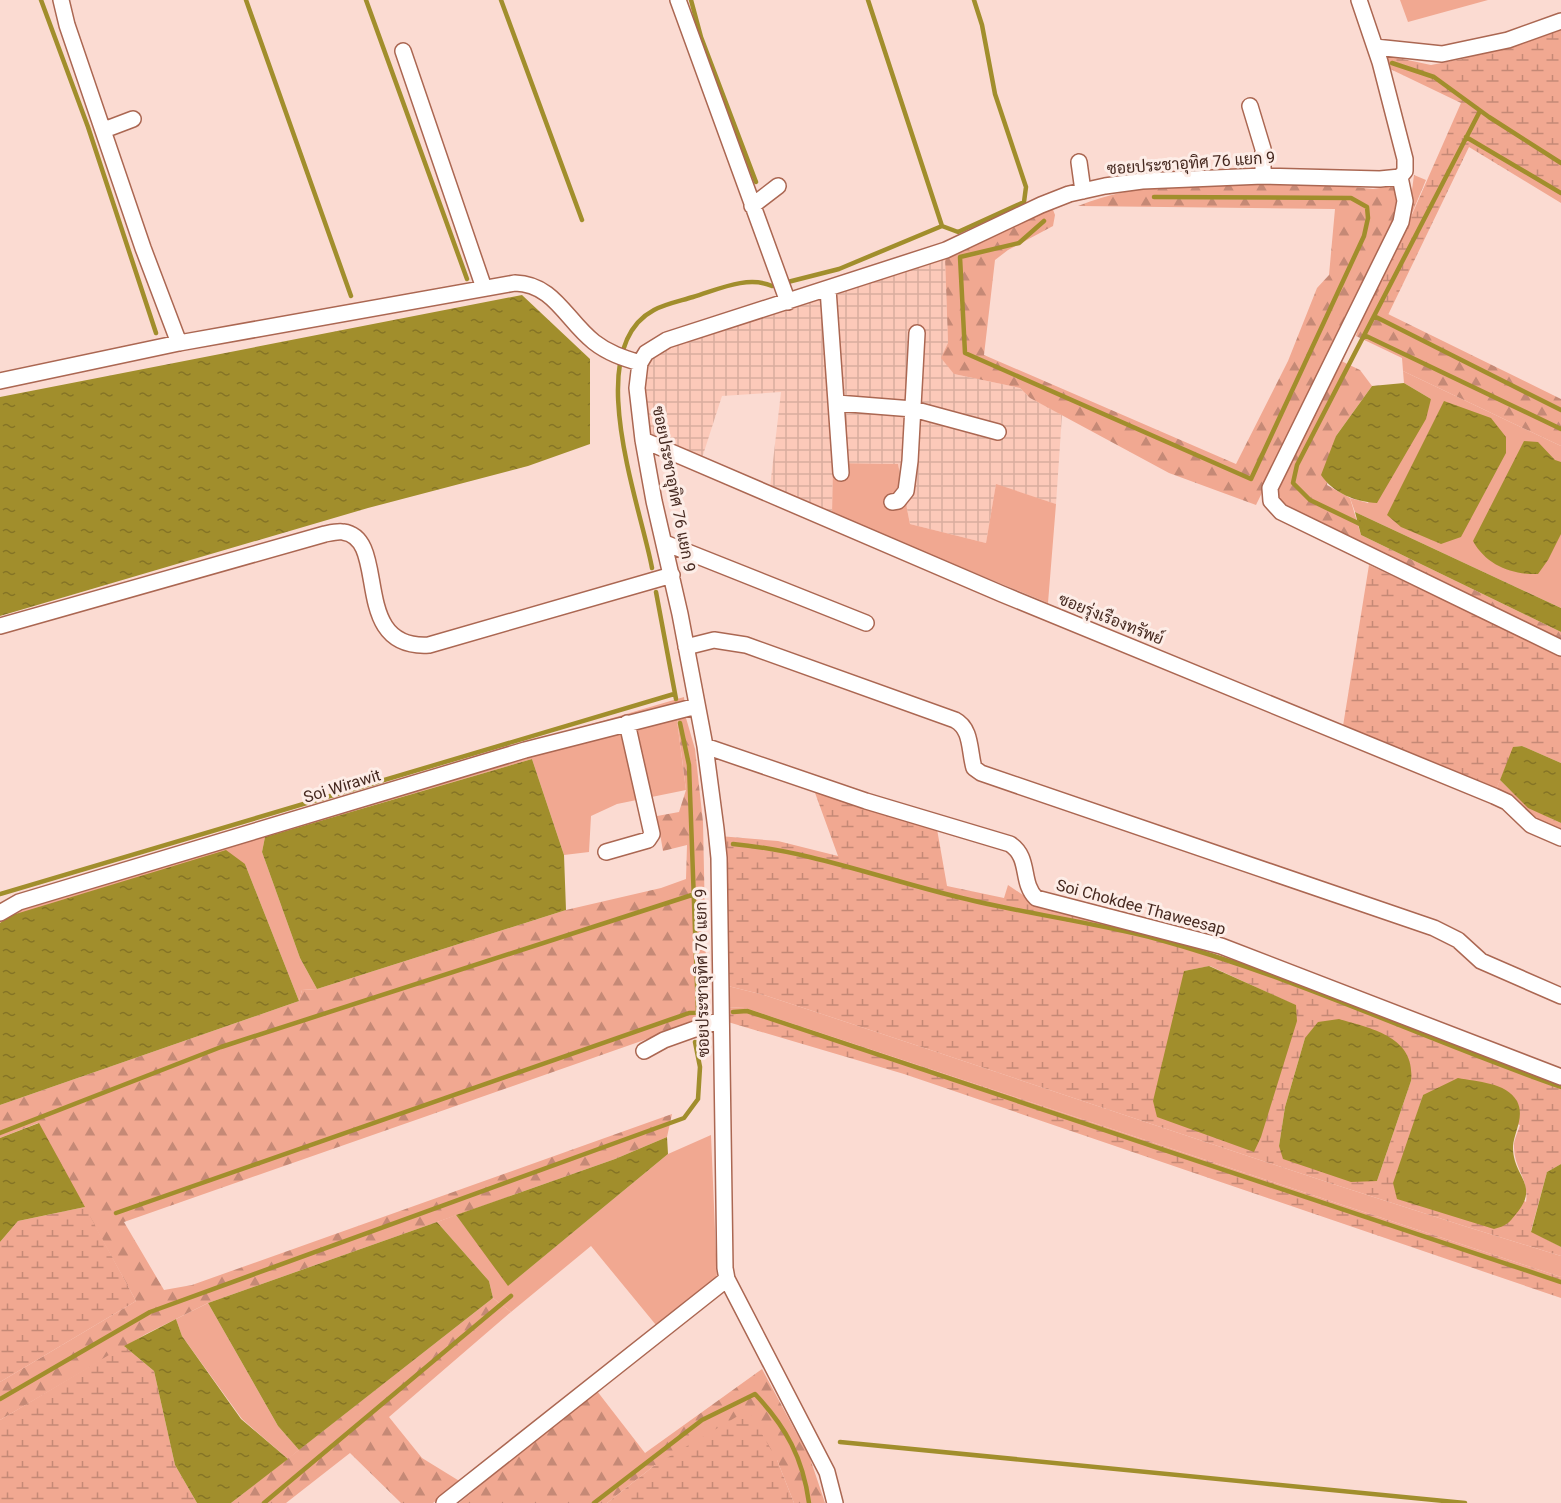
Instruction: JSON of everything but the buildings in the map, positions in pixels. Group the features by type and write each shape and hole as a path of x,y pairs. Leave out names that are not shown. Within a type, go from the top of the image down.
{"street":[{"path":"61,0 67,25 143,248 179,343"},
{"path":"678,0 788,302"},
{"path":"1359,0 1375,47 1405,159 1405,171 1400,177 1405,201 1401,222 1270,488 1271,501 1281,512 1561,648"},
{"path":"1375,47 1442,54 1508,40 1561,21"},
{"path":"403,51 484,288"},
{"path":"1250,106 1263,149 1263,176"},
{"path":"104,130 134,119"},
{"path":"1079,162 1083,191"},
{"name":"ซอยประชาอุทิศ 76 แยก 9","path":"835,1503 827,1472 727,1279 724,1253 718,858 698,706 643,440 637,388 640,363 646,353 667,340 946,250 1041,206 1083,191 1142,181 1263,176 1380,179 1400,177"},
{"path":"752,206 778,186"},
{"path":"0,381 179,343 484,288 531,284 542,289 592,341 606,351 640,363"},
{"path":"828,289 841,472"},
{"path":"892,502 898,501 906,491 917,333"},
{"path":"837,403 913,409 998,432"},
{"name":"ซอยรุ่งเรืองทรัพย์","path":"643,440 1002,594 1494,796 1507,802 1532,825 1561,838"},
{"path":"0,626 325,534 343,531 354,536 365,554 378,615 384,627 405,642 416,646 429,645 672,575"},
{"path":"665,543 866,623"},
{"path":"686,647 714,640 747,645 955,720 963,724 974,768 981,773 1434,928 1458,940 1481,961 1561,996"},
{"name":"Soi Wirawit","path":"0,912 19,902 525,750 698,706"},
{"path":"606,852 648,840 652,834 627,723"},
{"name":"Soi Chokdee Thaweesap","path":"705,746 866,801 1010,844 1018,849 1024,860 1029,891 1036,898 1221,946 1561,1077"},
{"path":"644,1051 664,1040 720,1020"},
{"path":"444,1503 727,1279"}],"shaded area":[{"path":"945,258 948,343 954,374 1020,388 1030,398 1062,415 1056,504 996,485 986,543 910,524 898,464 833,463 832,514 770,487 781,392 722,396 702,458 648,436 642,383 646,363 657,350"}],"green space":[{"path":"1400,0 1488,0 1408,22"},
{"path":"1561,27 1561,203 1469,147 1388,315 1377,294 1461,103 1386,67 1384,55 1431,65 1462,59"},
{"path":"1414,175 1426,180 1378,294 1388,314 1561,399 1561,446 1403,371 1402,358 1356,336 1366,305 1410,205"},
{"path":"1294,181 1373,189 1394,186 1400,211 1256,505 1169,473 1030,398 1020,388 954,374 941,358 948,343 945,258 1052,207 1055,215 1053,226 1008,250 995,260 984,355 1236,464 1288,361 1317,288 1329,275 1335,209 1078,206 1104,197 1157,187 1184,184"},
{"path":"1337,359 1360,370 1372,386 1336,436 1327,485 1350,498 1361,535 1561,632 1561,644 1284,509 1276,500 1275,487"},
{"path":"1403,371 1561,446 1561,608 1355,512 1350,498 1368,503 1431,399 1404,383"},
{"path":"833,463 898,464 910,524 986,543 996,484 1056,504 1048,603 832,514"},
{"path":"1369,565 1561,655 1561,763 1522,746 1514,747 1496,790 1343,726"},
{"path":"684,697 686,718 677,720 686,790 617,804 591,816 589,852 564,855 532,759 265,837 262,852 300,958 317,989 302,990 299,1001 245,864 9,916 0,923 0,904 282,815"},
{"path":"686,718 695,749 703,822 707,1018 124,1222 164,1290 192,1285 672,1114 667,1137 615,1159 208,1303 146,1334 0,1420 0,1382 136,1301 38,1123 0,1138 0,1105 299,1001 302,990 317,989 566,910 661,888 686,879 687,845 663,851 657,816 679,812 686,790 677,719"},
{"path":"1500,780 1529,805 1561,823 1561,835 1529,820 1496,790"},
{"path":"814,790 937,829 947,886 1004,898 1008,885 1023,895 1059,909 1272,971 1561,1078 1561,1164 1547,1172 1531,1231 1561,1247 1561,1256 1261,1160 764,995 728,986 719,836 778,841 838,856","holes":["1210,966 1295,1005 1184,971","1305,1038 1411,1081 1377,1181 1279,1146 1285,1107","1423,1095 1520,1125 1514,1148 1526,1187 1526,1202 1411,1133"]},
{"path":"728,986 764,995 1261,1160 1561,1256 1561,1277 745,1008 727,1007"},
{"path":"727,1007 745,1008 1561,1277 1561,1298 904,1074 728,1022"},
{"path":"711,1135 717,1278 712,1285 656,1325 591,1246 511,1312 493,1298 489,1281 437,1222 456,1215 509,1285 668,1154"},
{"path":"85,1207 136,1301 0,1382 0,1242 18,1221"},
{"path":"493,1298 511,1312 389,1417 422,1458 461,1482 433,1503 401,1503 350,1453 286,1503 231,1503"},
{"path":"208,1303 278,1426 299,1450 288,1459 242,1419 182,1336 176,1319"},
{"path":"124,1346 154,1371 175,1465 197,1503 0,1503 0,1420"},
{"path":"762,1369 810,1458 825,1503 794,1503 777,1460 655,1465 607,1503 459,1503 597,1391 645,1453"},
{"path":"748,1410 777,1460 794,1503 607,1503 655,1465"}],"water":[{"path":"522,295 590,359 590,444 528,466 368,508 0,616 0,397"},
{"path":"1404,383 1431,399 1426,419 1377,503 1361,501 1338,492 1321,475 1336,436 1372,386"},
{"path":"1444,401 1491,418 1506,437 1506,453 1461,537 1441,544 1401,527 1387,515"},
{"path":"1524,441 1538,442 1555,460 1561,462 1561,534 1538,574 1519,573 1501,567 1485,556 1473,541"},
{"path":"1355,512 1561,608 1561,632 1361,535"},
{"path":"1522,746 1561,763 1561,823 1528,808 1500,780 1513,747"},
{"path":"532,759 564,855 566,910 317,989 300,958 262,852 265,837"},
{"path":"226,850 245,864 299,1001 0,1105 0,923 9,916"},
{"path":"1209,966 1296,1005 1297,1021 1261,1137 1254,1152 1157,1117 1153,1101 1184,971"},
{"path":"1339,1019 1390,1037 1407,1054 1411,1066 1411,1081 1377,1181 1351,1182 1283,1159 1279,1146 1285,1107 1305,1038 1318,1022"},
{"path":"1458,1078 1499,1086 1512,1095 1519,1107 1520,1119 1513,1146 1514,1157 1526,1187 1526,1195 1523,1204 1511,1220 1494,1229 1397,1199 1393,1183 1423,1095"},
{"path":"39,1123 85,1207 18,1221 0,1242 0,1138"},
{"path":"667,1137 668,1154 508,1286 456,1215 615,1159"},
{"path":"1561,1164 1561,1247 1531,1232 1547,1172"},
{"path":"437,1222 489,1281 493,1298 299,1450 278,1426 208,1303"},
{"path":"176,1319 182,1336 241,1419 288,1459 231,1503 197,1503 175,1465 154,1371 124,1346"}],"waterway":[{"path":"41,0 88,127 156,333"},
{"path":"246,0 351,296"},
{"path":"366,0 467,279"},
{"path":"501,0 582,220"},
{"path":"691,0 701,37 756,182"},
{"path":"868,0 942,226"},
{"path":"652,568 621,431 618,393 621,358 632,330 654,310 668,304 732,285 752,282 772,286 839,269 942,226 958,232 1024,202 1026,187 995,94 982,25 974,0"},
{"path":"1392,63 1434,77 1489,117 1561,163"},
{"path":"1362,525 1310,500 1293,483 1297,465 1480,111"},
{"path":"1466,137 1561,193"},
{"path":"1044,221 1019,243 960,257 965,353 1251,479 1364,236 1368,218 1367,207 1351,198 1154,197"},
{"path":"1374,316 1561,410"},
{"path":"1364,335 1561,429"},
{"path":"656,592 676,699"},
{"path":"0,894 674,694"},
{"path":"680,723 689,765 698,1012"},
{"path":"733,844 820,859 962,898 1109,928 1209,954 1310,990 1561,1087"},
{"path":"0,1133 221,1047 695,894"},
{"path":"733,1012 747,1011 1561,1282"},
{"path":"116,1213 689,1013 707,1012"},
{"path":"0,1399 150,1312 684,1118 698,1099 700,1067 695,1042"},
{"path":"264,1503 511,1296"},
{"path":"594,1503 702,1420 755,1394 776,1419 791,1444 802,1472 809,1503"},
{"path":"840,1442 1465,1503"}]}
